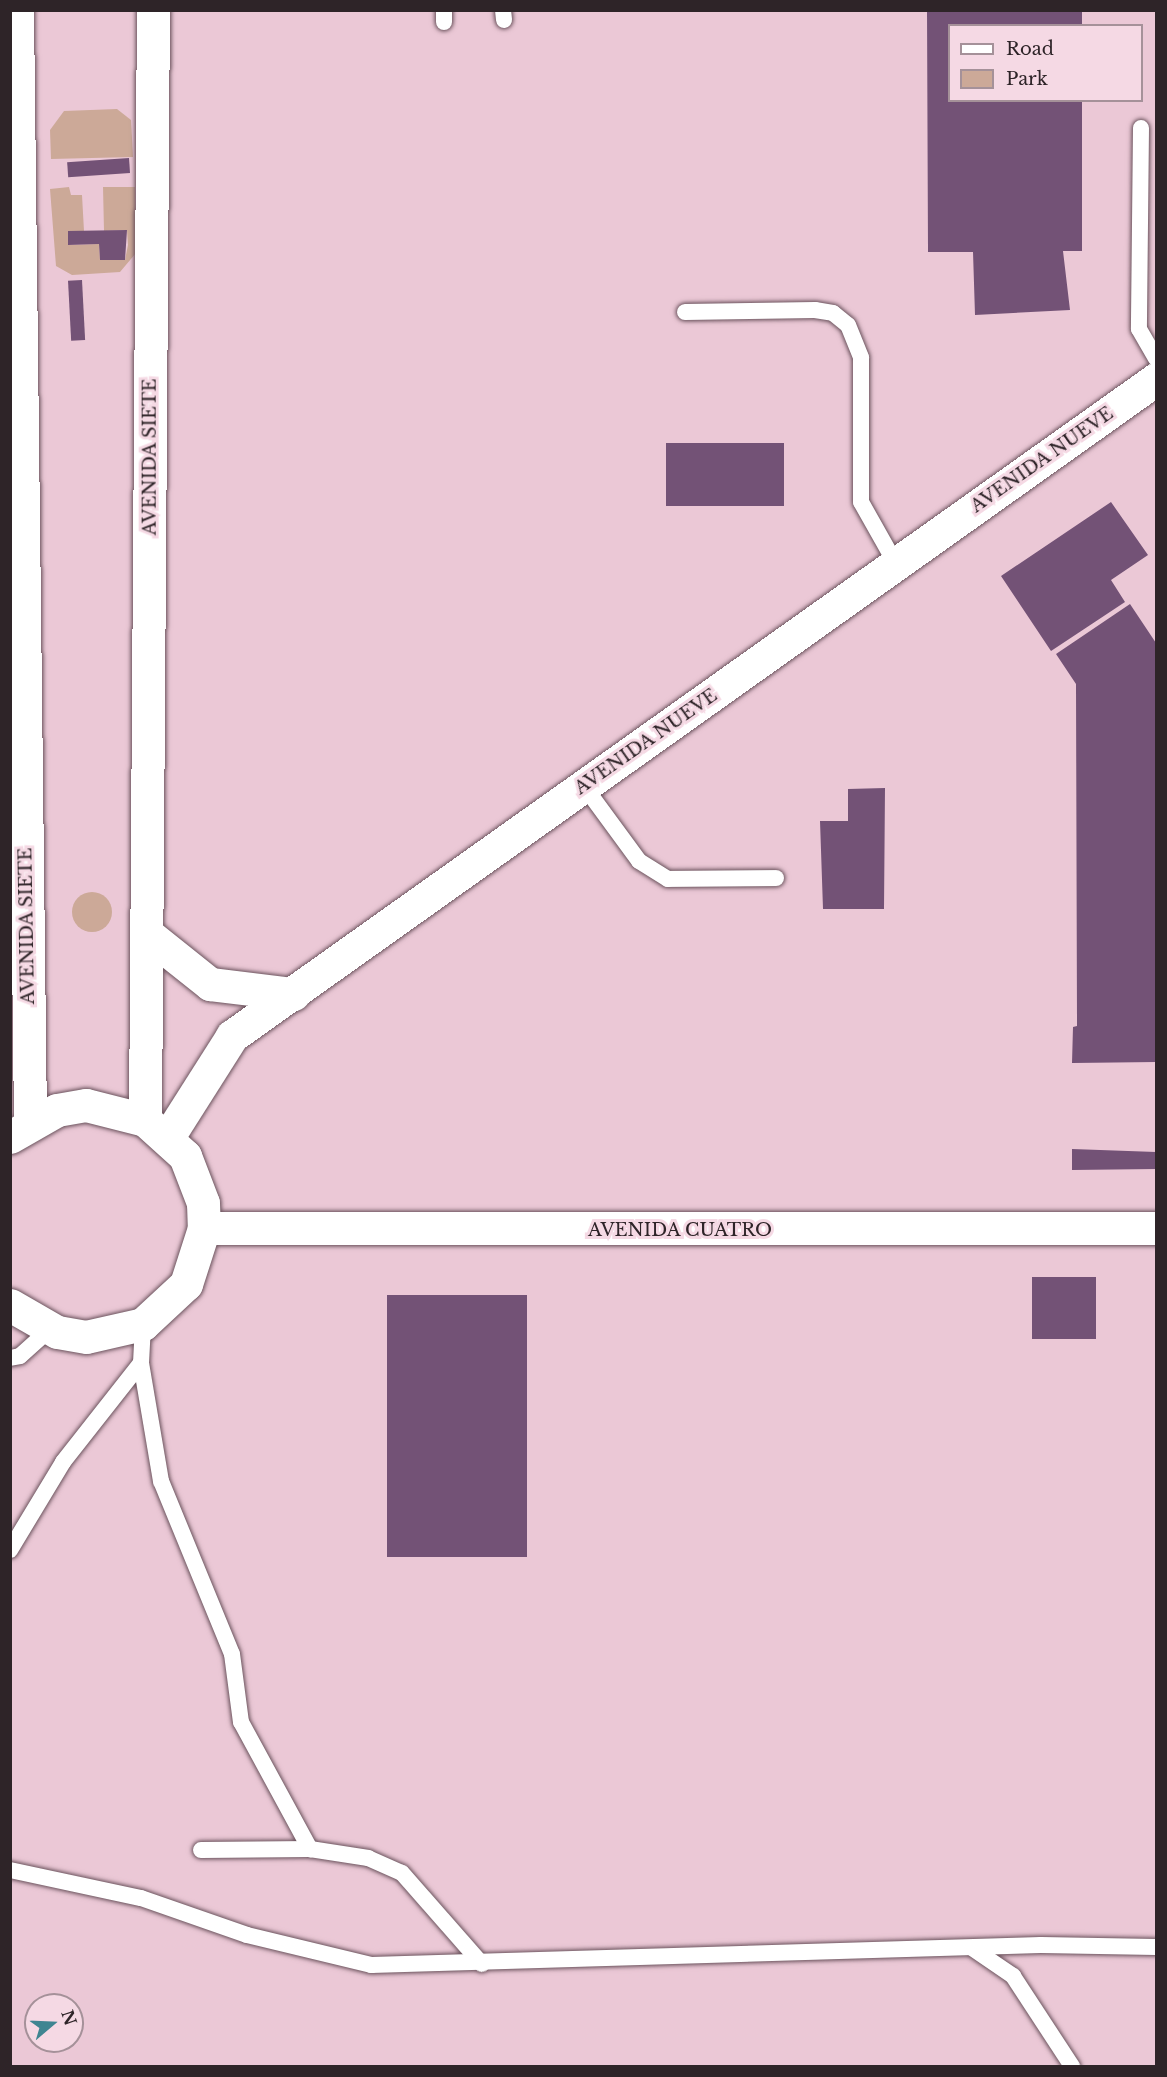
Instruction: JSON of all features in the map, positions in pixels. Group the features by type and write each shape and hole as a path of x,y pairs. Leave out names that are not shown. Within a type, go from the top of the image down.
{"street":[{"name":"AVENIDA SIETE","path":"17,10 20,1129"},
{"name":"AVENIDA SIETE","path":"153,10 146,933 157,1128"},
{"name":"AVENIDA NUEVE","path":"157,1128 232,1036 1156,378"},
{"path":"146,933 210,984 292,994"},
{"path":"10,1305 51,1329 86,1337 143,1324 186,1284 204,1228 196,1178 157,1128 86,1105 20,1129"},
{"name":"AVENIDA CUATRO","path":"204,1228 1156,1228"}],"lane":[{"path":"1141,128 1139,329 1156,359"},
{"path":"686,312 814,310 833,313 848,324 861,358 861,502 896,564"},
{"path":"584,786 639,861 668,879 776,878"},
{"path":"143,1324 141,1363 161,1481 232,1654 241,1722 310,1849"},
{"path":"10,1358 20,1356 51,1329"},
{"path":"10,1550 63,1462 141,1363"},
{"path":"201,1850 310,1849 368,1858 402,1873 482,1964"},
{"path":"10,1870 141,1898 336,1960 371,1965 482,1964 972,1948 1156,1947"},
{"path":"972,1948 1013,1976 1072,2067"}],"shaded area":[{"path":"11,11 1156,11 1156,2066 11,2066"}],"green space":[{"path":"117,109 131,120 133,157 51,159 50,130 64,111"},
{"path":"69,187 71,195 82,195 84,231 68,231 69,245 99,244 100,260 125,260 128,245 127,230 104,231 103,187 135,187 136,253 120,272 72,275 56,266 50,189"},
{"path":"92,892 100,893 106,898 111,904 111,920 106,926 100,931 92,932 84,931 78,926 73,920 72,912 73,904 78,898 84,893"}],"building":[{"path":"927,10 1082,10 1082,24 948,24 948,102 1082,102 1082,251 1063,251 1070,310 975,315 973,252 928,252"},
{"path":"129,158 130,173 68,177 67,162"},
{"path":"127,230 125,260 100,260 99,244 68,245 68,231"},
{"path":"82,280 85,340 71,341 68,281"},
{"path":"666,443 784,443 784,506 666,506"},
{"path":"1111,502 1148,555 1111,580 1125,602 1051,651 1001,576"},
{"path":"1130,604 1156,643 1156,1062 1072,1063 1073,1027 1077,1026 1076,684 1056,654"},
{"path":"885,788 884,909 823,909 820,821 848,821 848,789"},
{"path":"1072,1149 1156,1152 1156,1169 1072,1170"},
{"path":"1032,1277 1096,1277 1096,1339 1032,1339"},
{"path":"387,1295 527,1295 527,1557 387,1557"}]}
